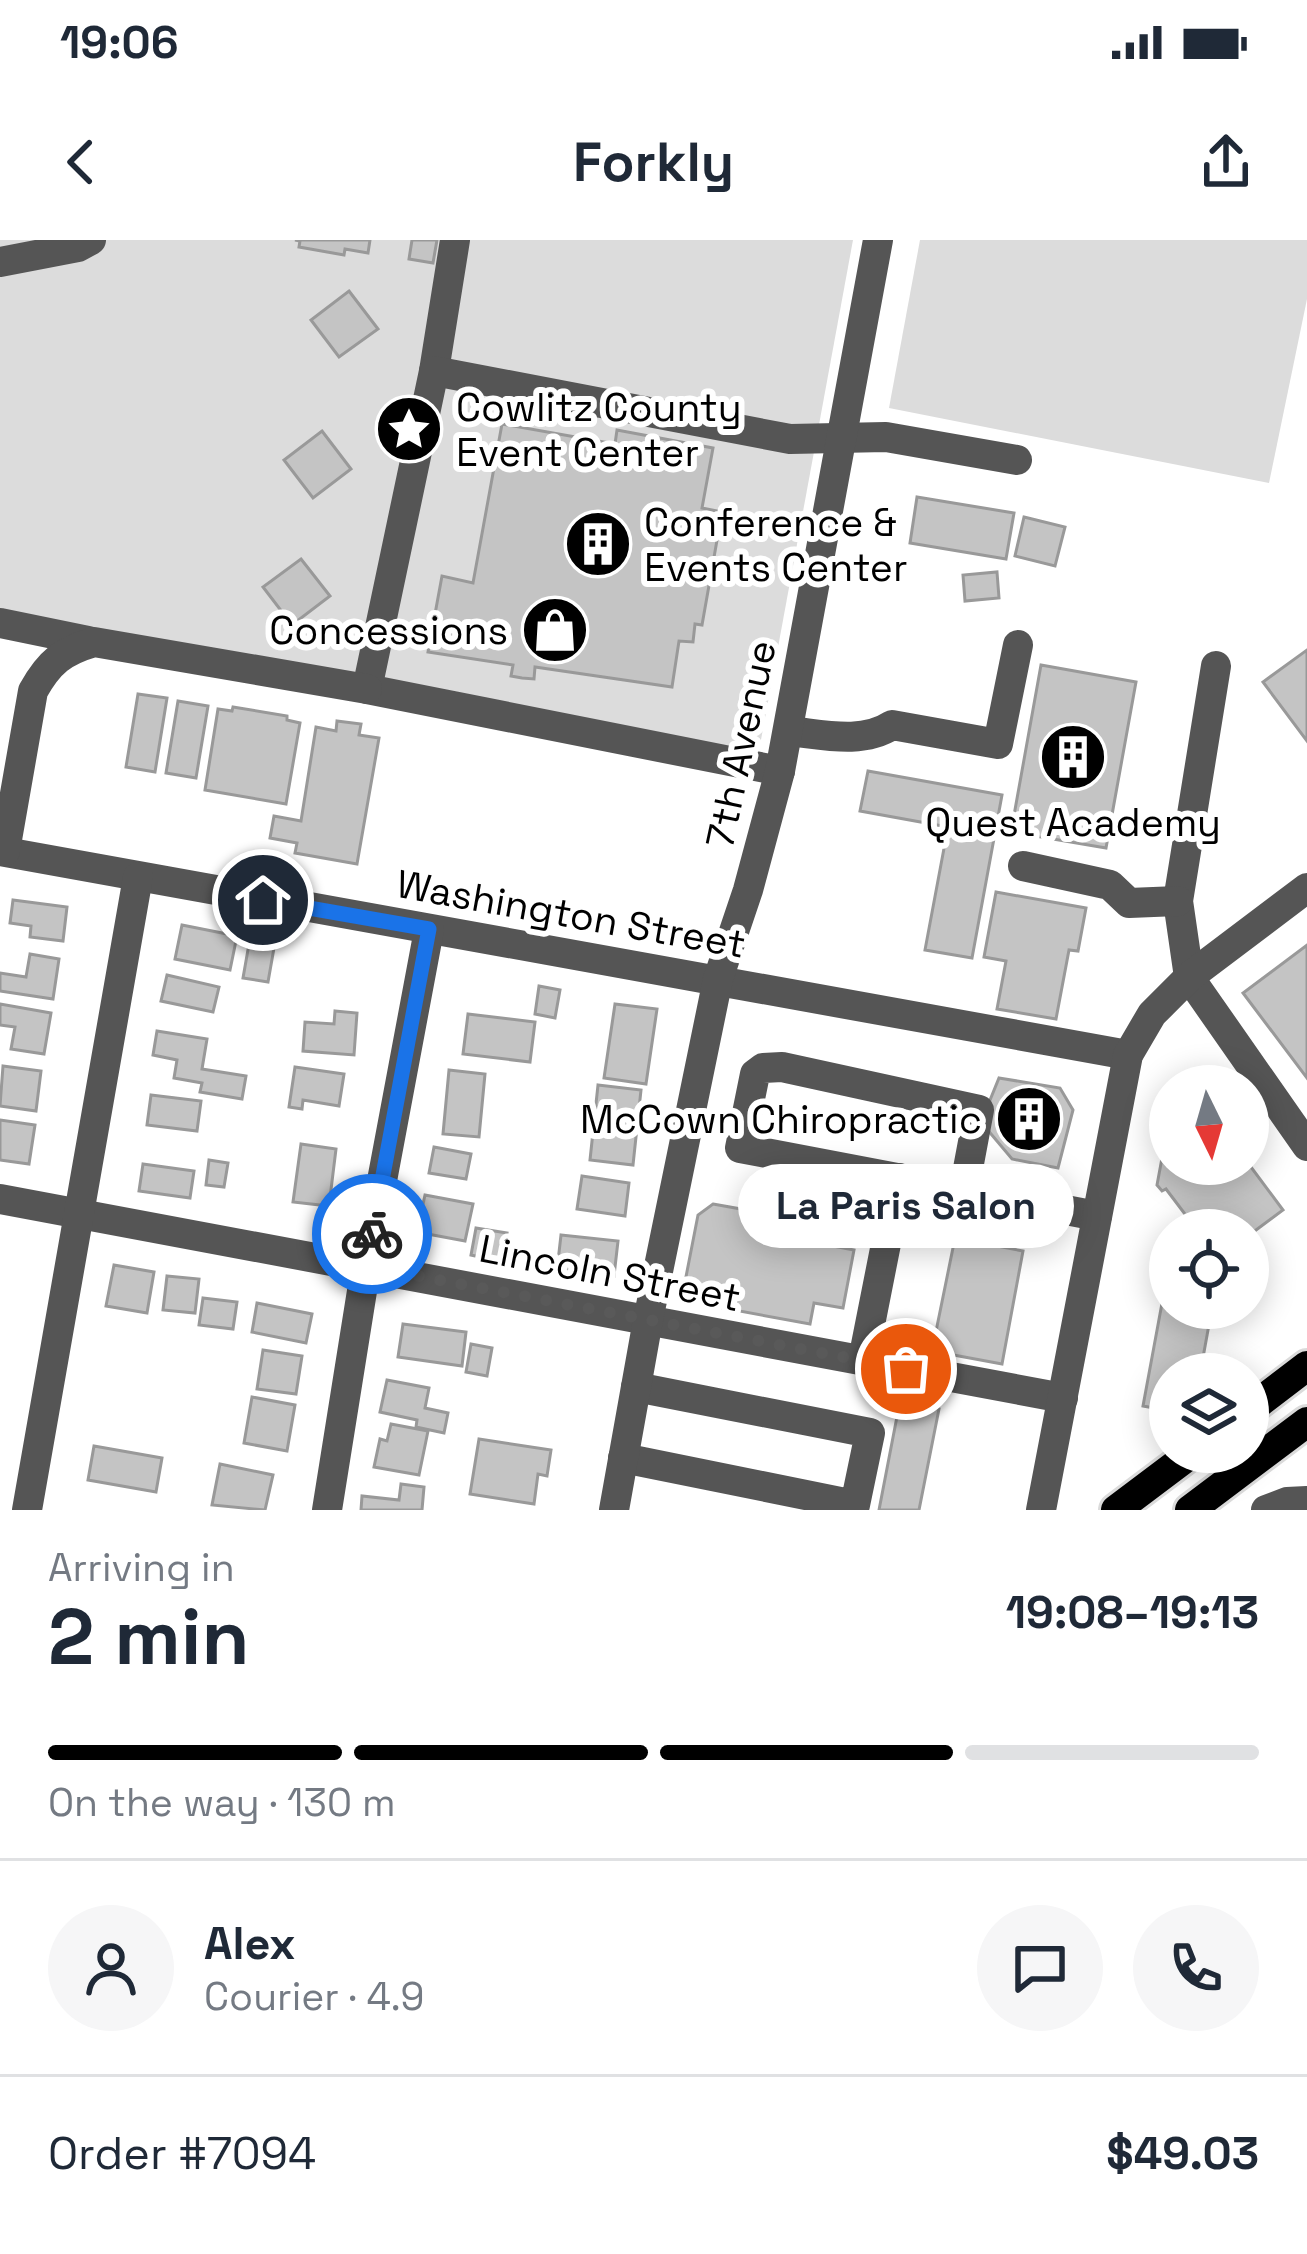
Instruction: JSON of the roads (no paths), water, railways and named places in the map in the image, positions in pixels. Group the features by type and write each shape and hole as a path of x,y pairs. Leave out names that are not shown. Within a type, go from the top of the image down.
{"main road":[{"path":"1269,1395 1307,1366"},
{"path":"1190,1510 1307,1423"},
{"path":"1116,1510 1165,1473"}],"street":[{"path":"0,262 78,247 91,240"},
{"path":"367,689 434,371 455,240"},
{"name":"7th Avenue","path":"614,1510 718,979 780,771 878,240"},
{"path":"434,371 790,439 886,437 1017,460"},
{"path":"0,623 780,771"},
{"path":"2,851 32,691 45,669 65,651 94,642"},
{"path":"788,731 858,737 892,725 998,744 1018,645"},
{"path":"1216,665 1178,901 1189,977 1306,1141"},
{"name":"Washington Street","path":"2,851 1128,1055"},
{"path":"1023,866 1110,885 1129,903 1178,901"},
{"path":"27,1510 138,877"},
{"path":"1041,1510 1128,1055 1152,1014 1189,977 1307,888"},
{"path":"327,1510 366,1266 429,929"},
{"path":"740,1148 755,1074 782,1067 979,1110 964,1190"},
{"path":"686,1138 1097,1216"},
{"path":"863,1360 899,1178"},
{"name":"Lincoln Street","path":"0,1199 1063,1398"},
{"path":"623,1458 855,1505 870,1433 636,1388"},
{"path":"1266,1510 1307,1501"}],"place":[{"name":"Cowlitz County Event Center","path":"409,429"},
{"name":"Conference & Events Center","path":"598,544"},
{"name":"Concessions","path":"555,630"},
{"name":"Quest Academy","path":"1073,757"},
{"name":"McCown Chiropractic","path":"1029,1119"},
{"name":"La Paris Salon","path":"906,1369"}]}
